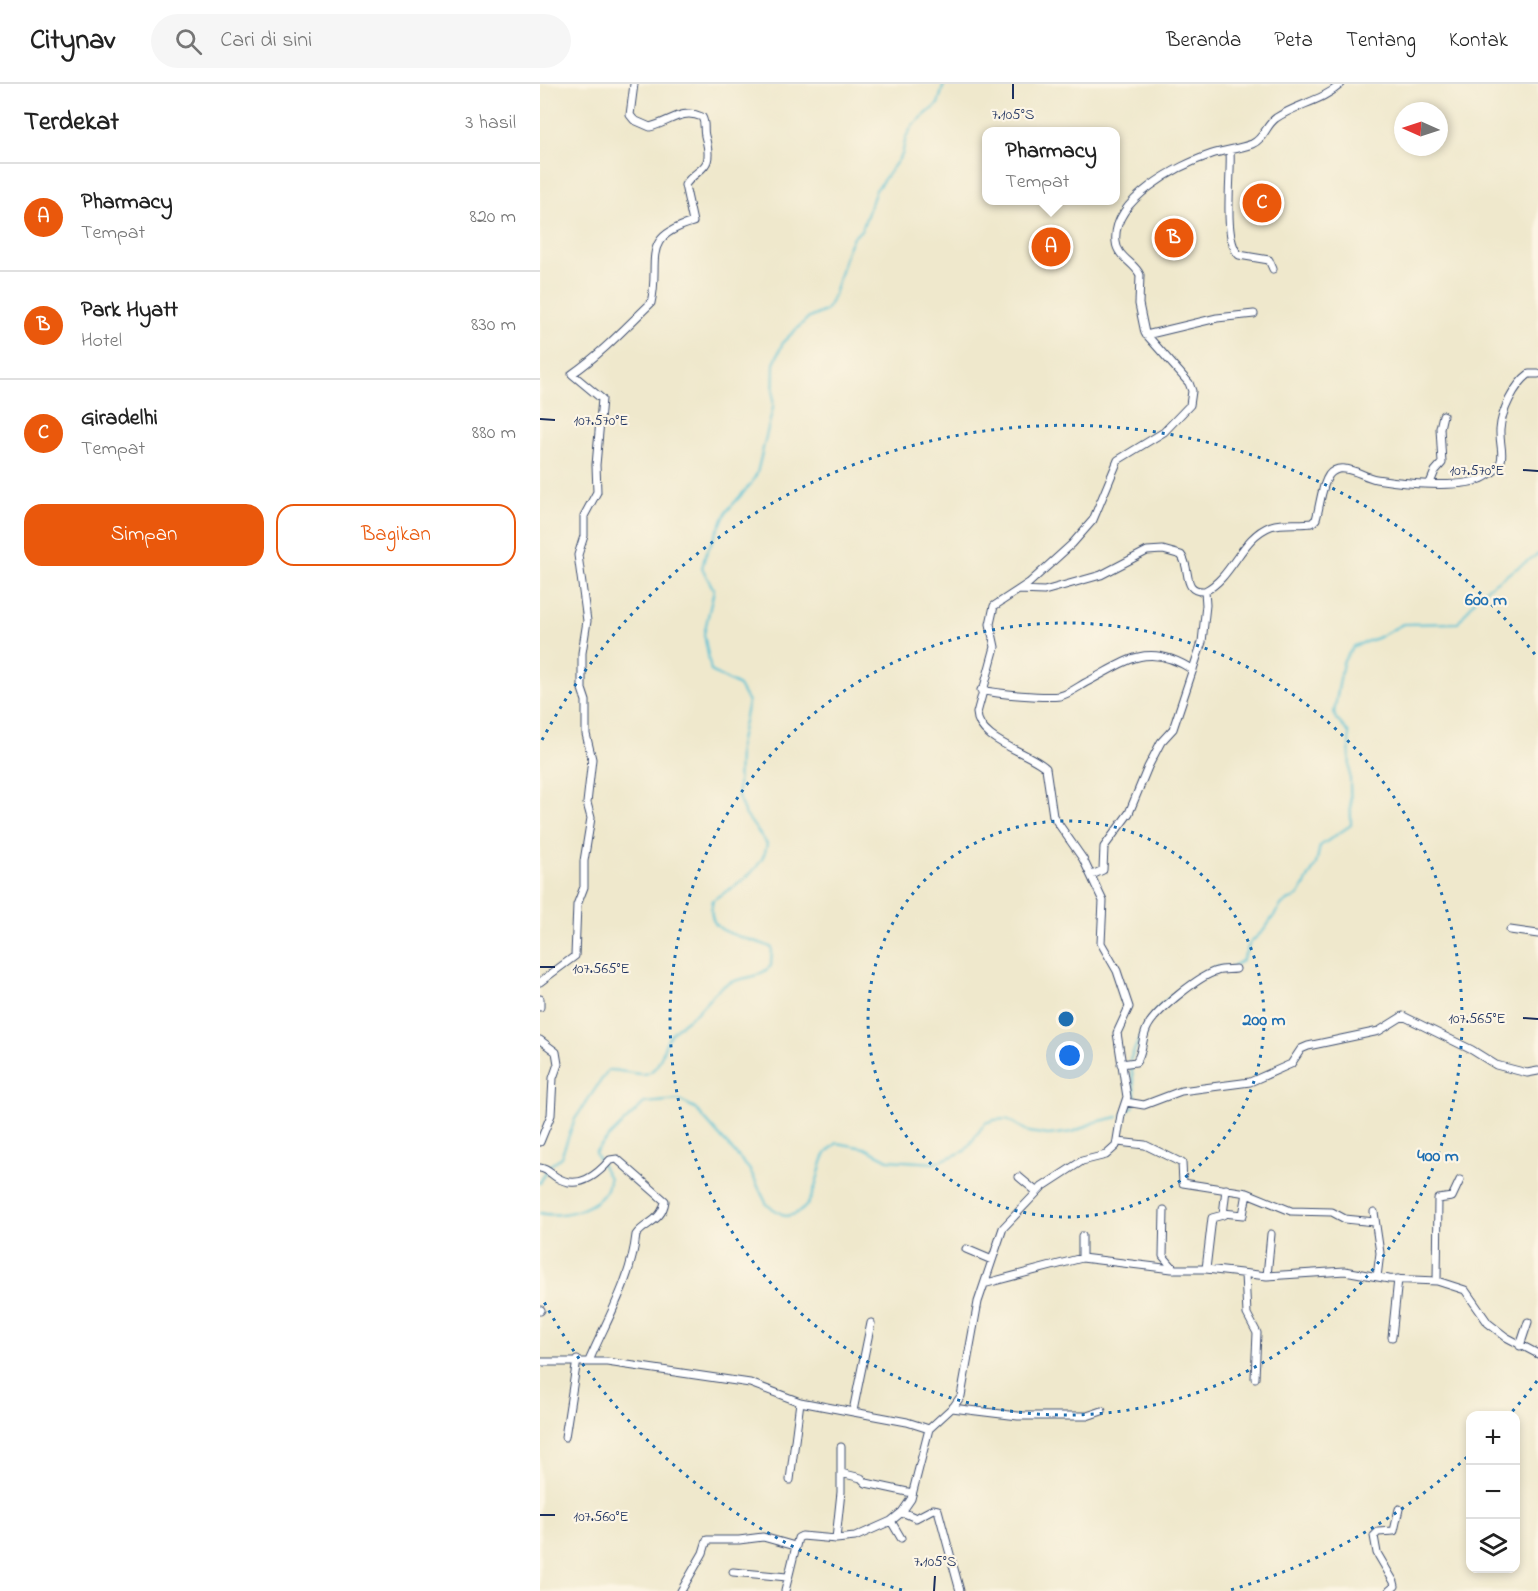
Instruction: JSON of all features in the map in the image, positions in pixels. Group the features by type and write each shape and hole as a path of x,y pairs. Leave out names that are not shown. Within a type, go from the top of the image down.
{"street":[{"path":"540,982 575,956 578,905 584,887 584,861 591,818 587,803 592,759 586,734 586,701 582,689 582,653 587,621 578,555 584,536 584,516 597,492 596,465 602,399 572,374 622,334 636,316 651,303 657,245 675,227 693,222 685,185 705,167 708,154 704,120 691,112 650,127 634,120 630,115 634,84"},
{"path":"785,1591 795,1546 802,1536 836,1539 867,1533 891,1521 902,1512 912,1493 929,1429 952,1408 961,1396 974,1321 987,1283 998,1238 1008,1220 1036,1192 1082,1161 1106,1155 1118,1142 1121,1115 1128,1103 1127,1064 1117,1033 1129,1007 1117,970 1101,943 1103,900 1092,875 1053,816 1046,768 988,734 978,723 977,713 981,690 995,647 990,624 991,612 1000,601 1019,590 1072,544 1093,520 1118,460 1164,432 1190,405 1192,391 1189,383 1146,335 1138,304 1139,272 1120,253 1116,243 1119,225 1137,195 1155,182 1212,154 1255,143 1275,119 1329,95 1341,84"},
{"path":"1230,151 1229,220 1233,244 1239,255 1269,260 1273,269"},
{"path":"1146,335 1217,318 1254,314"},
{"path":"1019,590 1044,591 1101,575 1147,551 1163,550 1181,555 1186,566 1190,587 1194,590 1205,591 1223,578 1263,529 1274,525 1312,523 1316,519 1329,475 1336,470 1345,469 1375,479 1430,483 1466,483 1483,478 1491,473 1503,456 1500,426 1513,394 1529,374 1538,374"},
{"path":"1430,483 1435,471 1442,463 1440,428 1443,415"},
{"path":"1092,875 1103,870 1104,847 1129,813 1161,742 1172,732 1202,642 1205,591"},
{"path":"981,690 1008,695 1062,695 1122,661 1136,656 1164,658 1193,670"},
{"path":"1510,930 1538,934"},
{"path":"1127,1064 1141,1053 1146,1029 1164,1007 1206,975 1216,971 1236,969"},
{"path":"540,999 540,1007"},
{"path":"1128,1103 1144,1105 1181,1091 1250,1082 1292,1064 1301,1049 1379,1031 1403,1016 1472,1050 1496,1065 1527,1073 1538,1071"},
{"path":"540,1040 556,1052 558,1064 553,1078 551,1115 540,1143"},
{"path":"1118,1142 1145,1145 1182,1163 1181,1182 1247,1193 1291,1211 1332,1212 1345,1219 1375,1222"},
{"path":"543,1168 561,1180 589,1180 610,1160 617,1159 665,1201 663,1209 652,1224 636,1235 636,1246 628,1275 589,1361"},
{"path":"1019,1177 1036,1192"},
{"path":"1437,1281 1438,1199 1452,1197 1460,1180"},
{"path":"1223,1213 1226,1189"},
{"path":"1206,1269 1212,1218 1223,1213 1243,1215 1247,1193"},
{"path":"1164,1210 1163,1256 1174,1269"},
{"path":"1374,1212 1380,1253 1377,1277"},
{"path":"1267,1276 1271,1234"},
{"path":"1082,1236 1082,1258"},
{"path":"966,1249 992,1260"},
{"path":"987,1283 1082,1258 1174,1269 1206,1269 1267,1276 1327,1270 1377,1277 1437,1281 1465,1290 1488,1323 1520,1346 1538,1354"},
{"path":"1245,1274 1247,1314 1257,1333 1255,1378"},
{"path":"1392,1337 1398,1279"},
{"path":"1520,1346 1528,1322"},
{"path":"853,1411 872,1323"},
{"path":"565,1437 577,1360"},
{"path":"540,1362 589,1361 750,1383 800,1402 853,1411 929,1429"},
{"path":"790,1480 800,1402"},
{"path":"952,1408 1018,1416 1087,1416 1102,1412"},
{"path":"836,1539 842,1473 841,1447"},
{"path":"842,1473 861,1478 866,1483 912,1493"},
{"path":"902,1512 916,1518 933,1509 938,1510 960,1591"},
{"path":"1389,1591 1395,1586 1394,1582 1379,1557 1374,1536 1378,1532 1394,1532 1399,1509"},
{"path":"891,1521 901,1538"},
{"path":"681,1591 703,1553 707,1540 763,1537 795,1546"},
{"path":"734,1572 787,1577"}],"waterway":[{"path":"540,1183 548,1167 561,1157 575,1119 608,1070 640,1074 653,1070 671,1034 718,990 724,985 758,974 771,966 772,948 721,929 714,922 711,913 713,900 754,870 765,853 767,844 745,814 738,797 739,746 748,702 739,686 711,671 704,634 714,590 702,568 705,556 727,511 751,484 757,473 773,408 774,364 783,342 807,319 825,311 829,306 847,250 852,239 862,229 876,190 902,155 906,137 913,125 938,104 944,84"},
{"path":"1231,967 1242,961 1250,943 1264,930 1282,904 1299,895 1316,864 1320,846 1351,825 1349,733 1336,719 1334,713 1343,662 1354,646 1377,638 1403,624 1458,623 1481,592 1538,554"},
{"path":"1201,975 1215,967 1226,967"},
{"path":"1130,1060 1151,1017 1172,996"},
{"path":"1131,1065 1136,1101"},
{"path":"540,1213 572,1212 583,1209 602,1197 609,1178 595,1153 644,1103 679,1100 695,1108 750,1170 767,1205 785,1216 795,1214 809,1202 824,1157 837,1143 865,1148 888,1160 935,1163 965,1151 985,1123 994,1120 1007,1119 1029,1132 1048,1135 1073,1132 1095,1122 1118,1117"},
{"path":"1123,1115 1134,1106"}],"place":[{"name":"Giradelhi","path":"1262,203"},
{"name":"Park Hyatt","path":"1174,238"},
{"name":"Pharmacy","path":"1051,247"}]}
